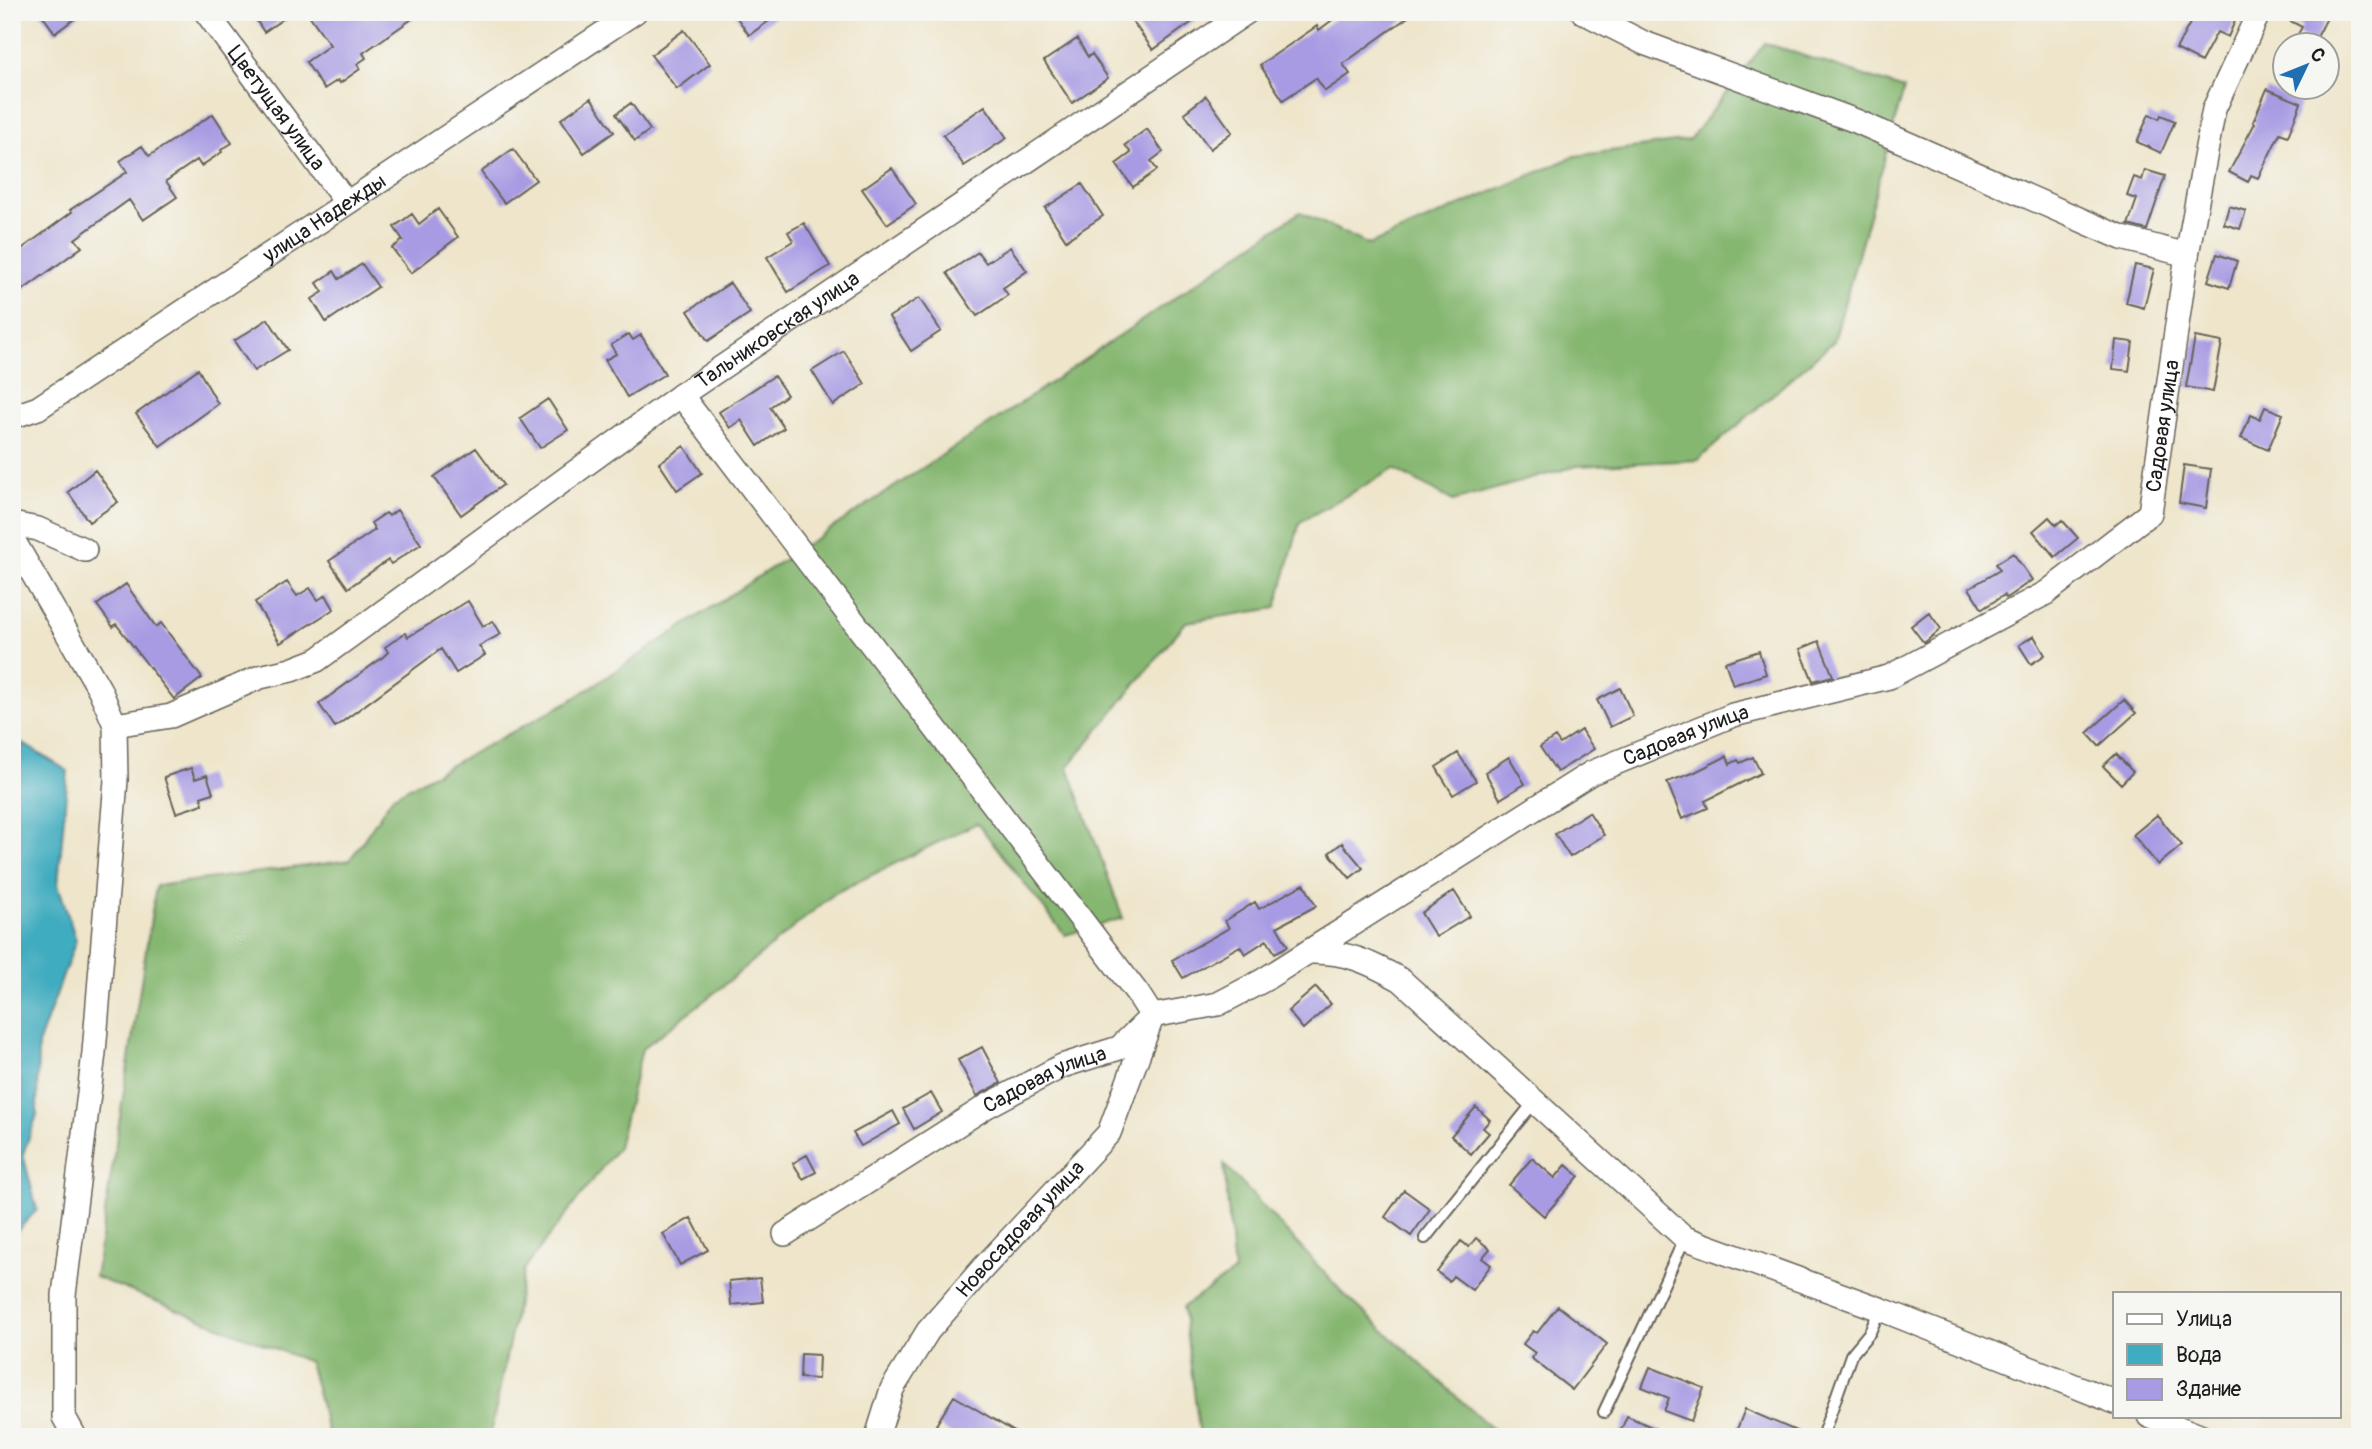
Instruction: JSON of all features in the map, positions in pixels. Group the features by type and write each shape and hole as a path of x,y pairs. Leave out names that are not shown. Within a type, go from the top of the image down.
{"street":[{"name":"Цветущая улица","path":"206,12 346,202"},
{"name":"улица Надежды","path":"12,417 38,408 635,12"},
{"name":"Тальниковская улица","path":"115,725 172,716 260,677 292,670 317,660 681,395 1247,12"},
{"path":"1583,12 1644,43 1856,121 2122,238 2187,255"},
{"name":"Садовая улица","path":"785,1234 987,1107 1062,1066 1119,1048 1152,1016 1218,1004 1262,981 1591,773 1733,715 1889,677 2046,593 2150,513 2199,176 2214,109 2259,12"},
{"path":"681,395 1138,994 1152,1016"},
{"path":"12,524 38,529 85,550"},
{"path":"12,538 100,690 115,725 117,780 95,1039 64,1295 64,1417 75,1437"},
{"path":"1309,952 1331,951 1367,961 1401,980 1685,1238 1880,1309 2113,1401"},
{"name":"Новосадовая улица","path":"877,1437 892,1389 928,1331 1109,1133 1152,1016"},
{"path":"2154,1418 2202,1437"}],"lane":[{"path":"1425,1238 1534,1102"},
{"path":"1604,1412 1685,1238"},
{"path":"1822,1437 1850,1355 1870,1332 1880,1309"}],"green space":[{"path":"1765,43 1904,89 1834,341 1698,460 1577,466 1453,501 1394,469 1300,522 1276,608 1186,622 1068,767 1123,918 1065,935 977,823 835,893 642,1049 618,1147 524,1269 490,1437 329,1437 309,1362 95,1277 156,886 350,860 393,796 570,701 1018,405 1300,212 1369,245 1575,156 1689,140"},
{"path":"1224,1164 1343,1293 1501,1437 1200,1437 1183,1307 1234,1272"}],"water":[{"path":"12,737 68,771 58,884 76,940 38,1045 37,1115 23,1154 37,1210 12,1236"}],"building":[{"path":"40,12 84,12 55,33"},
{"path":"251,12 293,12 264,32"},
{"path":"307,12 422,12 363,53 366,58 357,64 360,69 340,83 338,80 324,89 306,62 330,45"},
{"path":"733,12 782,12 749,35"},
{"path":"1126,12 1206,12 1153,50"},
{"path":"1343,12 1415,12 1343,64 1350,74 1325,91 1316,78 1283,100 1260,65 1317,26 1319,30"},
{"path":"2196,12 2239,12 2228,37 2217,32 2201,62 2176,49"},
{"path":"2273,12 2330,12 2320,32 2299,32 2302,27"},
{"path":"684,30 710,64 677,89 651,55"},
{"path":"1077,39 1088,57 1092,54 1108,78 1072,103 1044,61"},
{"path":"2267,89 2270,90 2270,102 2301,103 2288,136 2280,133 2258,178 2251,175 2248,182 2229,172 2255,123 2253,122"},
{"path":"1206,96 1232,132 1210,149 1184,113"},
{"path":"591,98 614,132 584,153 561,119"},
{"path":"631,103 650,130 635,141 616,114"},
{"path":"985,106 1007,138 964,166 943,135"},
{"path":"213,114 232,143 201,166 197,160 166,181 177,197 143,220 129,200 75,239 82,247 12,298 12,256 72,212 70,210 127,172 120,161 142,146 149,156"},
{"path":"2149,114 2159,119 2161,115 2175,121 2161,153 2137,142"},
{"path":"1147,129 1163,152 1151,161 1157,170 1133,187 1116,164 1131,153 1125,145"},
{"path":"513,149 536,180 504,203 481,172"},
{"path":"892,168 916,204 887,224 862,189"},
{"path":"2145,170 2165,176 2147,230 2128,225 2137,199 2127,196 2134,177 2142,180"},
{"path":"1082,184 1103,216 1066,240 1045,208"},
{"path":"2229,206 2246,211 2240,229 2224,224"},
{"path":"438,209 458,237 411,273 392,248 403,240 394,227 412,214 419,224"},
{"path":"804,223 830,266 788,292 767,257 793,241 788,232"},
{"path":"1010,247 1027,271 1003,288 1008,295 977,316 947,273 978,252 986,263"},
{"path":"2217,254 2237,261 2229,288 2208,281"},
{"path":"362,264 378,287 326,322 312,299 323,292 317,283 334,271 339,279"},
{"path":"2135,265 2154,269 2144,308 2126,303"},
{"path":"730,283 750,313 708,341 688,311"},
{"path":"919,298 941,331 911,351 889,317"},
{"path":"268,319 288,350 254,371 234,341"},
{"path":"629,334 633,340 641,335 665,374 627,397 605,360 616,354 611,345"},
{"path":"2195,337 2222,342 2213,392 2186,387"},
{"path":"2116,340 2133,342 2129,371 2113,369"},
{"path":"844,351 865,384 833,405 812,371"},
{"path":"198,369 218,404 160,446 136,414"},
{"path":"774,376 787,395 770,407 784,428 758,446 741,420 730,428 719,412"},
{"path":"548,399 568,430 540,448 520,418"},
{"path":"2265,407 2283,414 2268,450 2241,438 2251,415 2260,419"},
{"path":"684,446 702,473 677,490 659,463"},
{"path":"476,448 503,485 461,515 434,477"},
{"path":"2184,465 2211,469 2206,508 2179,503"},
{"path":"95,470 118,502 89,522 68,492"},
{"path":"397,510 421,544 391,564 388,560 348,588 329,561 375,530 371,523 386,513 389,516"},
{"path":"2049,517 2056,525 2062,520 2078,538 2055,557 2033,531"},
{"path":"2013,553 2032,580 2006,598 2004,595 1982,609 1969,588 2000,570 1996,564"},
{"path":"287,582 297,596 310,588 318,600 326,595 334,609 280,643 255,602"},
{"path":"126,584 156,627 161,623 202,678 174,699 116,624 113,627 97,605"},
{"path":"468,601 483,626 493,621 501,634 479,646 485,655 456,673 441,649 335,727 319,704 383,657 388,652 385,647 405,633 408,637"},
{"path":"1929,612 1941,629 1924,643 1911,626"},
{"path":"2034,636 2045,655 2031,664 2019,645"},
{"path":"1819,641 1833,676 1813,681 1800,649"},
{"path":"1759,651 1766,674 1733,685 1725,662"},
{"path":"1620,688 1633,716 1610,727 1597,700"},
{"path":"2124,700 2136,713 2099,746 2087,733"},
{"path":"1581,730 1594,749 1557,772 1540,747 1555,737 1560,744"},
{"path":"1458,753 1476,781 1453,795 1436,767"},
{"path":"2116,754 2133,772 2121,784 2103,766"},
{"path":"1727,756 1730,764 1753,757 1761,773 1705,801 1708,808 1682,819 1667,782"},
{"path":"1509,757 1525,784 1500,799 1485,772"},
{"path":"191,768 195,779 207,775 213,793 201,797 203,804 176,813 164,777"},
{"path":"1589,812 1604,835 1570,857 1555,834"},
{"path":"2157,815 2182,845 2158,865 2133,835"},
{"path":"1342,843 1363,868 1350,878 1329,853"},
{"path":"1304,884 1316,906 1277,927 1288,946 1275,953 1267,940 1245,954 1240,946 1183,978 1172,960 1229,928 1225,921 1255,902 1259,909"},
{"path":"1454,891 1470,916 1436,937 1421,913"},
{"path":"1316,987 1331,1004 1303,1029 1288,1011"},
{"path":"982,1047 1001,1083 977,1096 958,1060"},
{"path":"931,1093 942,1112 914,1129 903,1109"},
{"path":"1476,1107 1490,1120 1483,1128 1489,1133 1471,1154 1451,1136"},
{"path":"893,1111 900,1124 861,1146 853,1133"},
{"path":"807,1155 816,1172 803,1179 793,1163"},
{"path":"1532,1158 1555,1178 1566,1165 1579,1176 1544,1216 1509,1185"},
{"path":"1404,1190 1430,1209 1411,1236 1385,1217"},
{"path":"691,1218 708,1250 680,1265 663,1234"},
{"path":"1476,1238 1490,1249 1482,1258 1491,1265 1472,1290 1453,1276 1449,1281 1437,1272 1461,1241 1469,1247"},
{"path":"760,1278 763,1302 731,1305 729,1281"},
{"path":"1558,1306 1607,1344 1572,1390 1531,1358 1535,1353 1523,1344 1533,1331 1537,1333"},
{"path":"801,1354 819,1355 818,1379 800,1378"},
{"path":"1650,1367 1704,1388 1691,1421 1664,1411 1669,1398 1642,1387"},
{"path":"954,1396 1023,1437 956,1437 936,1425"},
{"path":"1745,1409 1810,1437 1734,1437"},
{"path":"1627,1416 1674,1437 1618,1437"}]}
